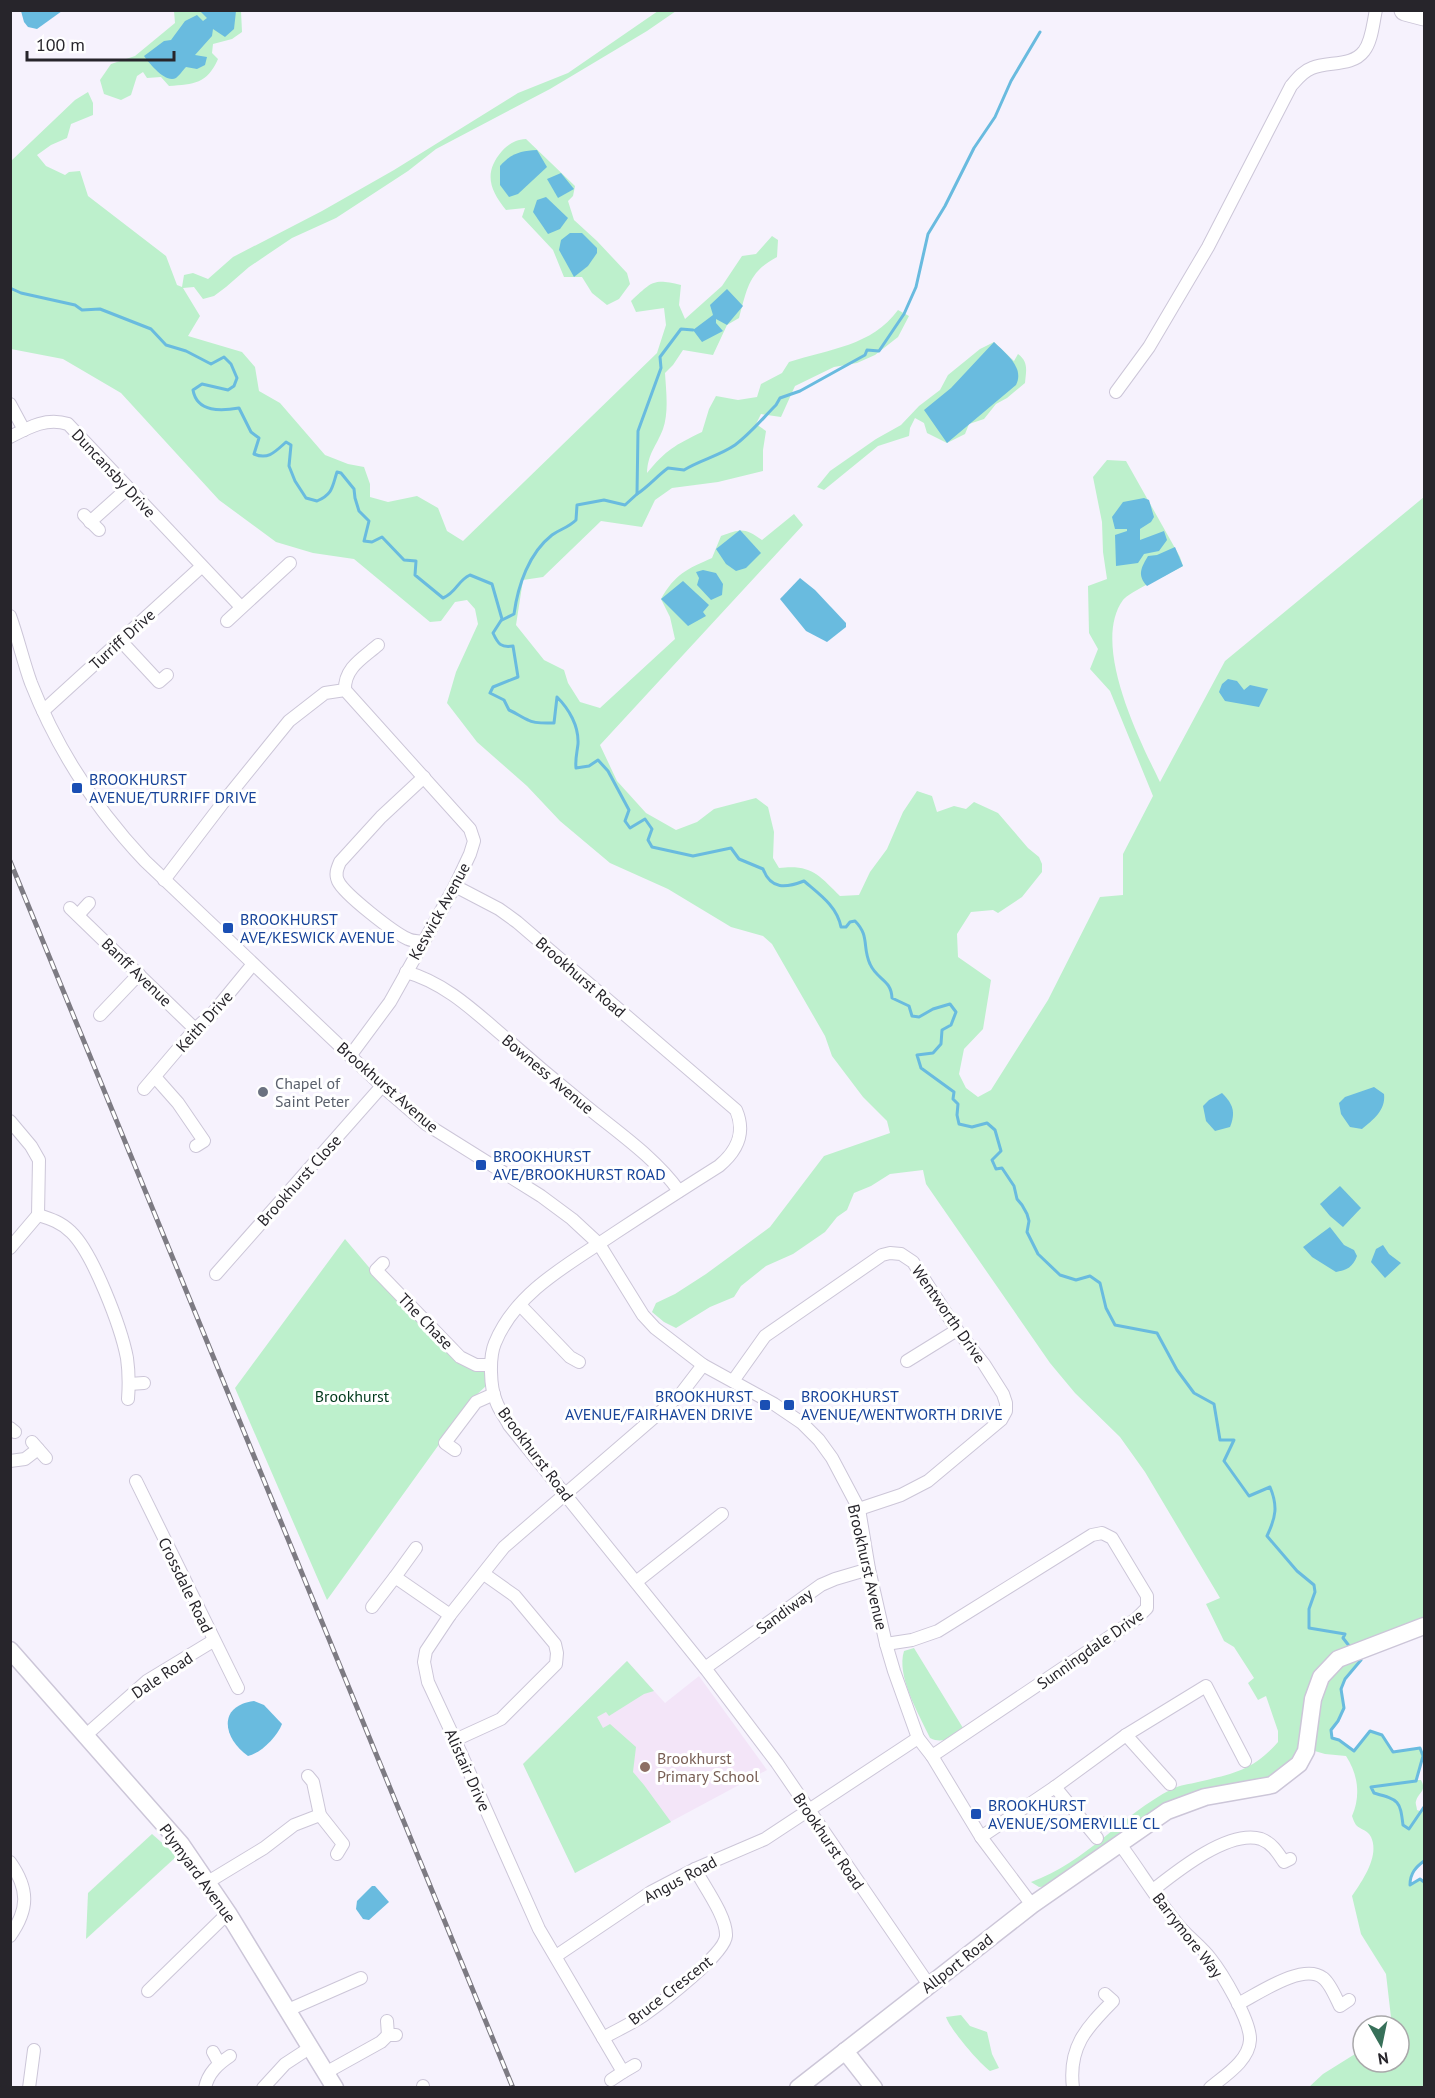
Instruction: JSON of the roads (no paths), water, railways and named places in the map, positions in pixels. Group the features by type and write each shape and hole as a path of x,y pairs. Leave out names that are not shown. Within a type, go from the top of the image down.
{"highway":[{"path":"1405,10 1425,15"}],"street":[{"path":"1116,392 1149,347 1208,247 1291,86 1310,68 1356,58 1364,51 1376,10"},
{"path":"10,404 24,430"},
{"name":"Duncansby Drive","path":"10,437 49,421 57,420 68,424 241,607"},
{"path":"91,522 128,488"},
{"path":"227,621 290,563"},
{"name":"Turriff Drive","path":"43,711 201,567"},
{"name":"Brookhurst Avenue","path":"10,616 30,679 65,755 117,831 164,880 382,1086 426,1124 541,1196 572,1219 599,1244 643,1315 655,1328 703,1365 774,1404 802,1423 819,1440 832,1458 859,1509 869,1569 886,1644 918,1738 932,1756 981,1837 1032,1905"},
{"path":"120,640 159,682"},
{"path":"164,880 289,721 325,693 345,690 344,679 352,667 378,645"},
{"name":"Keswick Avenue","path":"345,690 470,829 474,841 454,886 390,1002 350,1056"},
{"path":"422,942 407,939 378,919 342,889 337,878 337,871 340,862 381,817 424,777"},
{"name":"Brookhurst Road","path":"454,886 499,909 517,922 736,1110 740,1135 738,1145 732,1155 719,1166 561,1269 534,1290 504,1323 494,1344 490,1365 495,1400 509,1425 705,1668 777,1763 929,1985"},
{"name":"Banff Avenue","path":"89,903 74,911 195,1029"},
{"name":"Keith Drive","path":"144,1089 195,1029 212,1014 253,964"},
{"name":"Bowness Avenue","path":"406,972 423,976 465,1003 647,1156 670,1178 679,1191"},
{"path":"100,1015 139,974"},
{"path":"154,1077 178,1103 204,1140 196,1146"},
{"name":"Brookhurst Close","path":"216,1274 382,1086"},
{"path":"10,1121 31,1146 39,1160 38,1215 10,1248"},
{"path":"38,1215 58,1221 73,1233 90,1258 123,1343 129,1384 128,1400"},
{"name":"Wentworth Drive","path":"733,1382 765,1336 882,1255 890,1252 901,1254 913,1262 957,1330 984,1364 1003,1394 1006,1411 1001,1420 928,1481 901,1496 859,1509"},
{"name":"The Chase","path":"383,1263 375,1270 460,1357 476,1365 490,1365"},
{"path":"520,1305 572,1362"},
{"path":"907,1361 957,1330"},
{"name":"Alistair Drive","path":"623,2072 539,1929 428,1682 424,1662 426,1651 450,1615 504,1547 680,1395 703,1365"},
{"path":"129,1384 144,1383"},
{"path":"455,1450 445,1443 476,1402 494,1394"},
{"path":"10,1461 25,1459 39,1450"},
{"name":"Crossdale Road","path":"136,1481 238,1688"},
{"path":"636,1582 722,1514"},
{"name":"Sunningdale Drive","path":"886,1644 912,1640 938,1631 1092,1534 1102,1533 1112,1538 1147,1596 1148,1608 1136,1619 932,1756"},
{"path":"372,1607 416,1548"},
{"name":"Sandiway","path":"705,1668 821,1585 869,1569"},
{"path":"455,1740 501,1719 556,1664 555,1644 514,1596 484,1574"},
{"path":"395,1576 450,1615"},
{"name":"Allport Road","path":"798,2088 1032,1905 1167,1810 1205,1797 1272,1785 1299,1764 1306,1750 1314,1699 1321,1677 1338,1659 1425,1626"},
{"name":"Dale Road","path":"86,1735 147,1681 213,1641"},
{"name":"Plymyard Avenue","path":"10,1650 181,1844 228,1912 335,2088"},
{"path":"981,1837 1126,1736 1206,1686 1238,1755"},
{"path":"1126,1736 1170,1784"},
{"name":"Angus Road","path":"556,1956 651,1893 695,1869 765,1839 807,1809 918,1738"},
{"path":"314,1779 320,1815 345,1846"},
{"path":"1055,1787 1094,1834 1102,1822"},
{"path":"208,1882 264,1848 294,1825 320,1815"},
{"path":"1153,1890 1196,1857 1236,1840 1261,1839 1271,1844 1284,1862 1290,1858"},
{"name":"Barrymore Way","path":"1119,1843 1175,1922 1210,1958 1238,2004 1249,2028 1250,2041 1245,2055 1210,2088"},
{"path":"10,1862 21,1880 25,1905 19,1922 10,1936"},
{"name":"Bruce Crescent","path":"603,2038 642,2016 683,1984 719,1952 725,1943 724,1923 695,1869"},
{"path":"148,1991 228,1912"},
{"path":"1238,2004 1298,1974 1309,1972 1324,1978 1341,2005"},
{"path":"288,2010 361,1978"},
{"path":"1073,2088 1072,2058 1080,2040 1087,2028 1113,2001"},
{"path":"327,2072 392,2035 387,2021"},
{"path":"263,2088 285,2064 311,2047"},
{"path":"29,2088 34,2050"},
{"path":"845,2051 874,2088"},
{"path":"205,2088 208,2076 221,2057"},
{"path":"610,2080 635,2065"}],"water":[{"path":"21,10 62,11 37,29 28,27"},
{"path":"200,11 236,11 234,29 225,37 213,29 212,36 195,55 207,57 205,65 197,69 186,67 176,78 163,76 144,56 164,41 171,40 185,21 197,15 203,21 207,18"},
{"path":"537,150 547,167 518,194 509,197 500,185 500,166 508,158 517,154"},
{"path":"561,173 574,189 558,198 547,179"},
{"path":"546,197 568,218 560,229 548,234 533,212 537,200"},
{"path":"570,233 582,233 597,248 597,253 588,266 574,277 559,250 561,240"},
{"path":"727,289 743,306 727,325 716,319 716,323 723,331 702,342 693,330 713,315 710,305"},
{"path":"994,342 1016,366 1018,378 1016,385 947,443 924,410 951,388"},
{"path":"1144,498 1149,500 1154,517 1151,522 1140,529 1140,540 1164,531 1167,540 1159,551 1144,554 1138,563 1116,566 1115,535 1127,529 1115,529 1112,517 1123,502"},
{"path":"740,530 761,553 746,568 736,571 726,564 716,549"},
{"path":"1175,547 1183,566 1147,586 1141,571 1148,556 1157,555"},
{"path":"703,570 716,573 723,584 722,595 711,600 697,585 699,578 696,572"},
{"path":"800,578 815,590 846,623 846,627 827,642 806,631 780,599"},
{"path":"683,581 709,605 703,612 706,616 688,626 661,599"},
{"path":"1228,679 1237,681 1244,690 1250,685 1268,689 1259,707 1225,701 1219,692 1222,684"},
{"path":"1374,1087 1384,1094 1381,1110 1362,1129 1350,1127 1341,1114 1339,1103 1345,1097"},
{"path":"1222,1093 1231,1105 1233,1117 1230,1127 1215,1131 1206,1121 1203,1106"},
{"path":"1340,1186 1361,1208 1343,1227 1320,1204"},
{"path":"1330,1227 1344,1245 1354,1250 1357,1256 1349,1267 1336,1272 1312,1257 1303,1247"},
{"path":"1383,1245 1389,1254 1401,1263 1385,1278 1371,1262 1376,1249"},
{"path":"254,1701 264,1705 282,1724 268,1744 248,1756 233,1741 228,1724 229,1716 234,1709"},
{"path":"372,1886 375,1886 389,1902 369,1920 363,1919 356,1909 357,1901"}],"waterway":[{"path":"693,330 681,329 660,357 661,368 638,431 637,494 668,468 684,470 735,445 756,426 780,398 800,391 865,355 867,350 879,351 904,314 916,287 928,234 974,148 995,117 1011,81 1040,32"},
{"path":"10,288 21,293 75,305 82,310 100,309 151,329 166,345 186,351 211,364 224,357 231,364 237,378 234,386 228,390 202,384 193,390 195,398 199,403 211,409 239,408 251,432 259,438 254,454 267,455 275,452 286,442 291,445 289,466 295,481 306,498 317,501 329,493 337,472 341,473 354,489 359,511 369,521 364,541 372,542 382,537 404,560 416,561 415,575 443,598 470,575 492,584 502,619 493,633 500,644 513,646 518,677 493,687 490,693 504,700 509,710 531,721 541,723 554,723 557,697 569,712 577,731 576,768 589,766 598,760 608,771 629,810 625,821 630,828 645,819 652,829 648,840 652,847 693,856 731,848 739,859 763,869 766,876 775,884 785,886 804,881 836,913 841,927 846,927 850,922 855,921 860,926 873,969 889,987 892,998 909,1006 912,1016 919,1017 933,1009 950,1004 956,1012 951,1025 942,1030 941,1044 933,1053 917,1055 921,1068 954,1092 953,1099 958,1104 959,1124 972,1127 987,1123 995,1130 1001,1151 992,1160 996,1169 1002,1168 1014,1186 1017,1199 1029,1221 1027,1232 1038,1254 1060,1275 1076,1280 1090,1276 1100,1283 1106,1308 1115,1325 1157,1333 1177,1370 1194,1393 1214,1404 1220,1440 1234,1440 1224,1461 1249,1496 1270,1487 1275,1512 1267,1536 1297,1571 1314,1585 1315,1592 1309,1609 1309,1628 1345,1634 1343,1638 1350,1647"},
{"path":"502,620 514,614 518,592 531,560 544,542 576,520 577,505 604,500 625,505 637,494"},
{"path":"1358,1657 1361,1660 1345,1679 1341,1689 1344,1708 1331,1730 1332,1738 1339,1740 1354,1751 1370,1731 1382,1735 1393,1752 1420,1748 1423,1756 1416,1781 1371,1787 1374,1793 1397,1802 1401,1810 1403,1825 1409,1829 1424,1807"},
{"path":"1424,1861 1414,1871 1410,1885 1420,1879 1424,1882"}],"railway":[{"path":"10,861 513,2088"}],"place":[{"name":"BROOKHURST AVENUE/TURRIFF DRIVE","path":"77,788"},
{"name":"BROOKHURST AVE/KESWICK AVENUE","path":"228,928"},
{"name":"Chapel of Saint Peter","path":"263,1092"},
{"name":"BROOKHURST AVE/BROOKHURST ROAD","path":"481,1165"},
{"name":"BROOKHURST AVENUE/FAIRHAVEN DRIVE","path":"765,1405"},
{"name":"BROOKHURST AVENUE/WENTWORTH DRIVE","path":"789,1405"},
{"name":"Brookhurst Primary School","path":"645,1767"},
{"name":"BROOKHURST AVENUE/SOMERVILLE CL","path":"976,1814"}],"park label":[{"name":"Brookhurst","path":"352,1396"}]}
